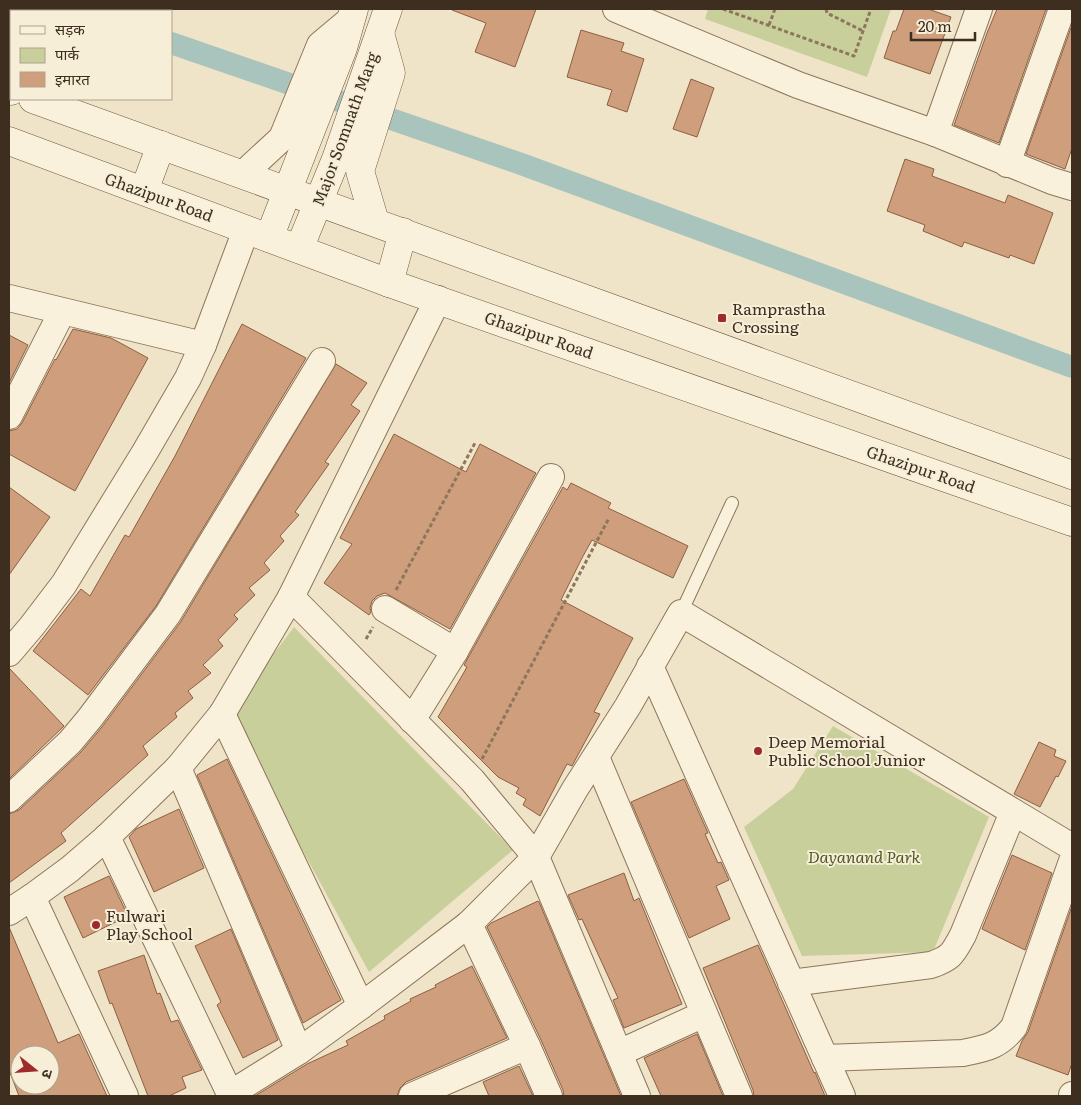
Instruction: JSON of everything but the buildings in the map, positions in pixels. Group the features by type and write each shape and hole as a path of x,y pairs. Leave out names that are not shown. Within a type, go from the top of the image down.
{"main road":[{"name":"Major Somnath Marg","path":"258,234 288,190 304,150 332,46 352,14"},
{"name":"Major Somnath Marg","path":"299,249 318,203 348,164 381,66 387,16"},
{"path":"36,100 1072,475"},
{"name":"Ghazipur Road","path":"9,141 388,283 1072,522"},
{"path":"144,191 162,145"},
{"path":"348,164 375,222"},
{"path":"388,283 403,232"}],"street":[{"path":"616,9 798,84 935,133 1006,164 1072,187"},
{"path":"935,133 979,9"},
{"path":"1006,164 1062,9"},
{"path":"243,174 276,145 332,46"},
{"path":"9,653 32,626 69,576 159,428 188,378 258,234"},
{"path":"9,298 203,345"},
{"path":"9,912 32,898 70,869 107,837 178,768 222,714 291,597 438,299"},
{"path":"9,416 62,312"},
{"path":"9,799 70,742 168,614 322,360"},
{"path":"412,720 455,650 551,477"},
{"path":"291,597 472,780 536,857 636,1096"},
{"path":"385,609 455,650"},
{"path":"107,837 230,1095 298,1051 470,924 536,857 680,613 1072,847"},
{"path":"650,666 842,1096"},
{"path":"222,714 361,1006"},
{"path":"596,757 739,1096"},
{"path":"178,768 298,1051"},
{"path":"791,983 931,965 947,960 955,950 963,934 1013,812"},
{"path":"825,1058 963,1052 985,1049 1004,1039 1014,1027 1072,861"},
{"path":"32,898 125,1096"},
{"path":"470,924 549,1096"},
{"path":"619,1052 704,1014"},
{"path":"412,1096 527,1046"}],"lane":[{"path":"680,613 732,503"}],"path":[{"path":"723,9 854,56 871,9"},
{"path":"768,25 775,9"},
{"path":"826,9 827,13 863,31"},
{"path":"352,660 385,609 475,443"},
{"path":"472,780 499,725 609,518"}],"green space":[{"path":"708,9 891,9 867,77 705,19"},
{"path":"294,627 513,850 369,972 228,714"},
{"name":"Dayanand Park","path":"833,726 989,817 933,952 802,956 744,827 793,789"}],"waterway":[{"path":"172,43 524,165 1072,367"}],"place":[{"name":"Ramprastha Crossing","path":"722,318"},
{"name":"Deep Memorial Public School Junior","path":"758,751"},
{"name":"Fulwari Play School","path":"96,925"}]}
